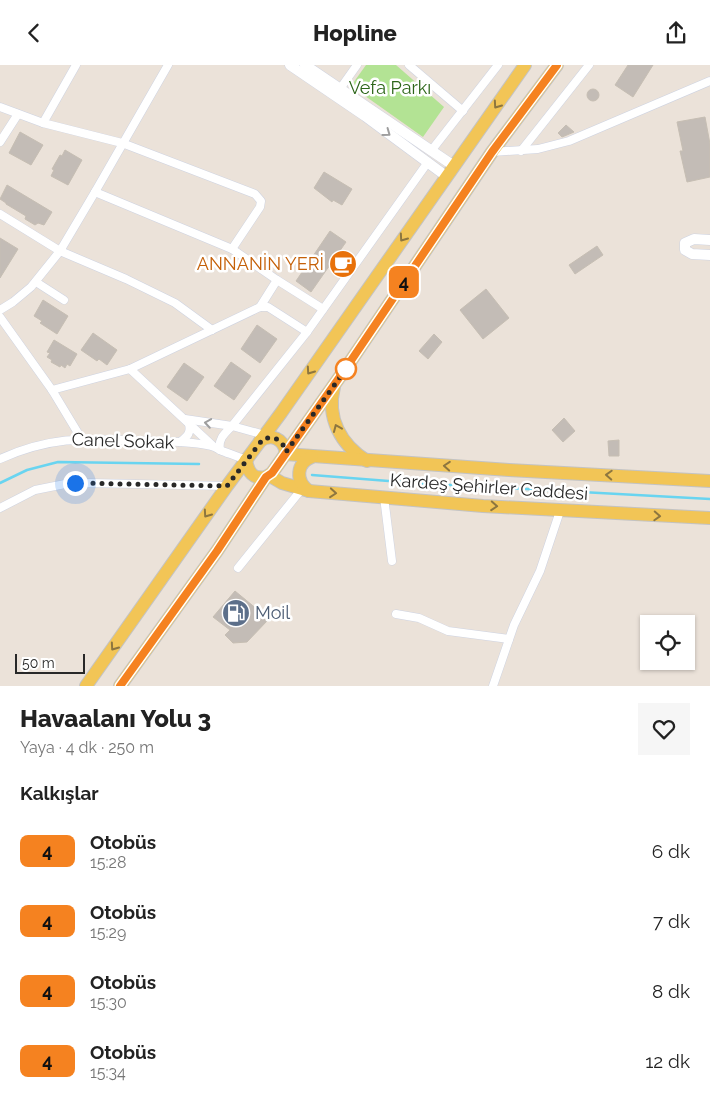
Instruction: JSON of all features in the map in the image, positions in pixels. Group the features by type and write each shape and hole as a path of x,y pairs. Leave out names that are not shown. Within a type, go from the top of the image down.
{"main road":[{"path":"86,686 525,65"},
{"path":"120,686 335,384 492,152 558,65"},
{"path":"335,384 332,407 338,430 347,445 367,461"},
{"path":"262,438 278,439 284,445 286,453"},
{"name":"Kardeş Şehirler Caddesi","path":"286,453 367,461 710,481"},
{"path":"305,490 300,481 299,473 302,464 312,457"},
{"path":"247,460 247,468 251,474 258,478 268,477"},
{"name":"Kardeş Şehirler Caddesi","path":"268,477 305,490 560,511 710,518"}],"street":[{"path":"43,123 76,65"},
{"path":"0,310 23,295 36,282 60,251 168,65"},
{"path":"290,65 428,162 450,171"},
{"path":"305,65 431,151 450,171"},
{"path":"340,89 357,65"},
{"path":"409,65 463,111"},
{"path":"431,151 498,65"},
{"path":"522,151 589,65"},
{"path":"492,152 522,151 569,141 710,81"},
{"path":"0,107 43,123 122,143 255,194 261,201 260,207 232,249"},
{"path":"0,142 18,114"},
{"path":"130,369 217,448 224,434 307,332 428,162"},
{"path":"95,192 232,249 323,309"},
{"path":"0,214 60,251 126,279 175,303 212,330"},
{"path":"710,240 694,239 685,243 685,250 692,254 710,255"},
{"path":"260,307 277,280"},
{"path":"36,282 64,300"},
{"path":"52,390 130,369 260,307 268,307 307,332"},
{"path":"0,317 52,390 81,438"},
{"path":"187,421 232,426 262,438"},
{"path":"180,442 187,437 191,430 187,421"},
{"name":"Canel Sokak","path":"0,459 38,444 81,438 180,442 217,448 247,460"},
{"path":"0,508 35,490 65,483 227,486"},
{"path":"238,568 305,490"},
{"path":"384,497 392,561"},
{"path":"493,686 522,607 540,571 560,511"},
{"path":"396,614 419,619 448,631 509,639"}],"green space":[{"name":"Vefa Parkı","path":"366,65 396,65 444,107 423,137 351,86"}],"building":[{"path":"628,65 653,65 633,97 615,85"},
{"path":"593,89 599,95 593,101 587,95"},
{"path":"705,117 710,144 710,177 687,182 680,151 683,151 677,122"},
{"path":"566,125 574,132 562,137 558,133"},
{"path":"20,132 43,145 31,165 9,153"},
{"path":"65,150 82,160 68,185 51,176 54,170 52,169"},
{"path":"324,172 352,189 342,205 333,200 332,202 314,188"},
{"path":"7,185 52,212 44,225 38,223 35,225 25,219 26,216 0,199"},
{"path":"330,231 346,242 311,292 296,281"},
{"path":"0,238 18,249 0,278"},
{"path":"597,246 603,255 575,274 569,265"},
{"path":"486,289 509,318 483,339 460,310"},
{"path":"43,300 68,316 57,334 40,323 42,321 34,316"},
{"path":"257,325 277,339 260,363 241,349"},
{"path":"93,333 117,350 107,365 99,359 97,361 81,350"},
{"path":"434,334 442,342 428,359 419,351"},
{"path":"54,340 77,354 70,366 67,364 65,368 61,365 60,367 51,362 52,360 47,357 50,353 47,352"},
{"path":"231,362 251,376 234,400 214,386"},
{"path":"184,363 204,377 187,401 167,387"},
{"path":"564,418 575,431 563,442 552,430"},
{"path":"619,440 619,456 609,456 608,441"},
{"path":"235,591 258,610 257,612 267,621 247,642 233,643 225,635 230,630 213,617"}],"waterway":[{"path":"0,483 27,470 58,462 199,464"},
{"path":"312,475 414,483 710,499"}],"bus line":[{"name":"4","path":"120,686 217,551 266,477 270,476 304,429 492,152 557,65"}],"place":[{"name":"ANNANİN YERİ","path":"343,264"},
{"name":"Moil","path":"236,613"}],"route":[{"path":"75,483 227,486 263,439 267,437 278,439 284,445 286,452 346,369"}]}
